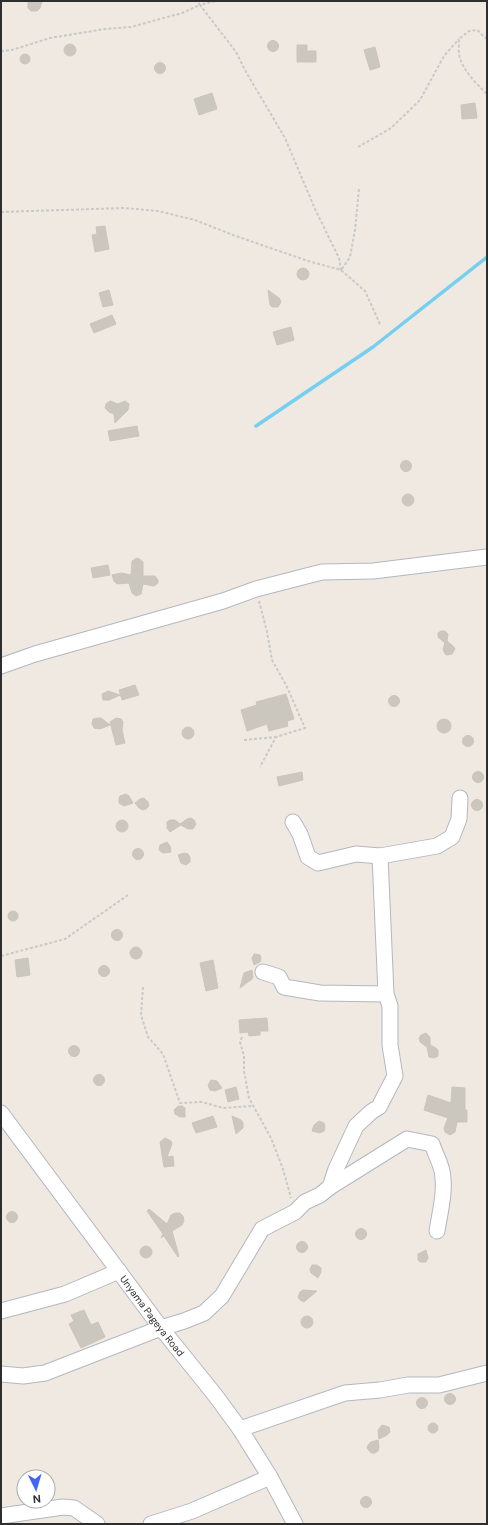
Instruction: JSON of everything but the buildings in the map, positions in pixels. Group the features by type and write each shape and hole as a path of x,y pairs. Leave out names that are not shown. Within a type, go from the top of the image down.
{"street":[{"path":"1,666 35,654 223,601 256,589 322,572 373,571 487,558"},
{"path":"293,822 300,834 308,857 318,863 356,854 380,856 437,846 452,838 459,819 460,798"},
{"path":"330,1187 336,1169 356,1126 380,1107 395,1076 390,1045 390,1006 386,994 380,856"},
{"path":"263,972 278,977 284,987 320,993 386,994"},
{"name":"Unyama Pageya Road","path":"1,1113 161,1328 215,1395 240,1429 270,1477 295,1524"},
{"path":"1,1374 23,1376 45,1373 161,1328 184,1321 204,1312 222,1296 262,1230 295,1212 306,1202 320,1195 330,1187 407,1139 432,1144 442,1171 442,1205 437,1231"},
{"path":"1,1311 64,1294 119,1271"},
{"path":"240,1429 345,1393 380,1390 408,1385 439,1385 487,1373"},
{"path":"151,1524 192,1512 270,1477"},
{"path":"1,1516 62,1507 74,1508 97,1524"}],"path":[{"path":"197,1 236,52 246,72 285,138 315,209 339,258 341,270"},
{"path":"1,51 12,50 50,38 105,29 132,27 182,13 200,5 215,1"},
{"path":"358,147 391,128 420,100 444,56 459,39 469,31 477,30 487,39"},
{"path":"459,39 460,61 468,73 487,94"},
{"path":"341,270 350,257 359,189"},
{"path":"1,212 124,208 158,211 195,220 308,261 341,270 365,291 380,324"},
{"path":"244,740 276,737 305,728 287,687 272,660 267,632 256,589"},
{"path":"260,767 276,737"},
{"path":"1,956 65,939 128,895"},
{"path":"143,987 141,1015 148,1037 163,1054 180,1103 202,1102 224,1108 252,1106"},
{"path":"242,1037 240,1042 244,1056 244,1071 249,1098 252,1106 271,1138 283,1169 295,1212"}],"waterway":[{"path":"256,426 373,347 487,257"}]}
